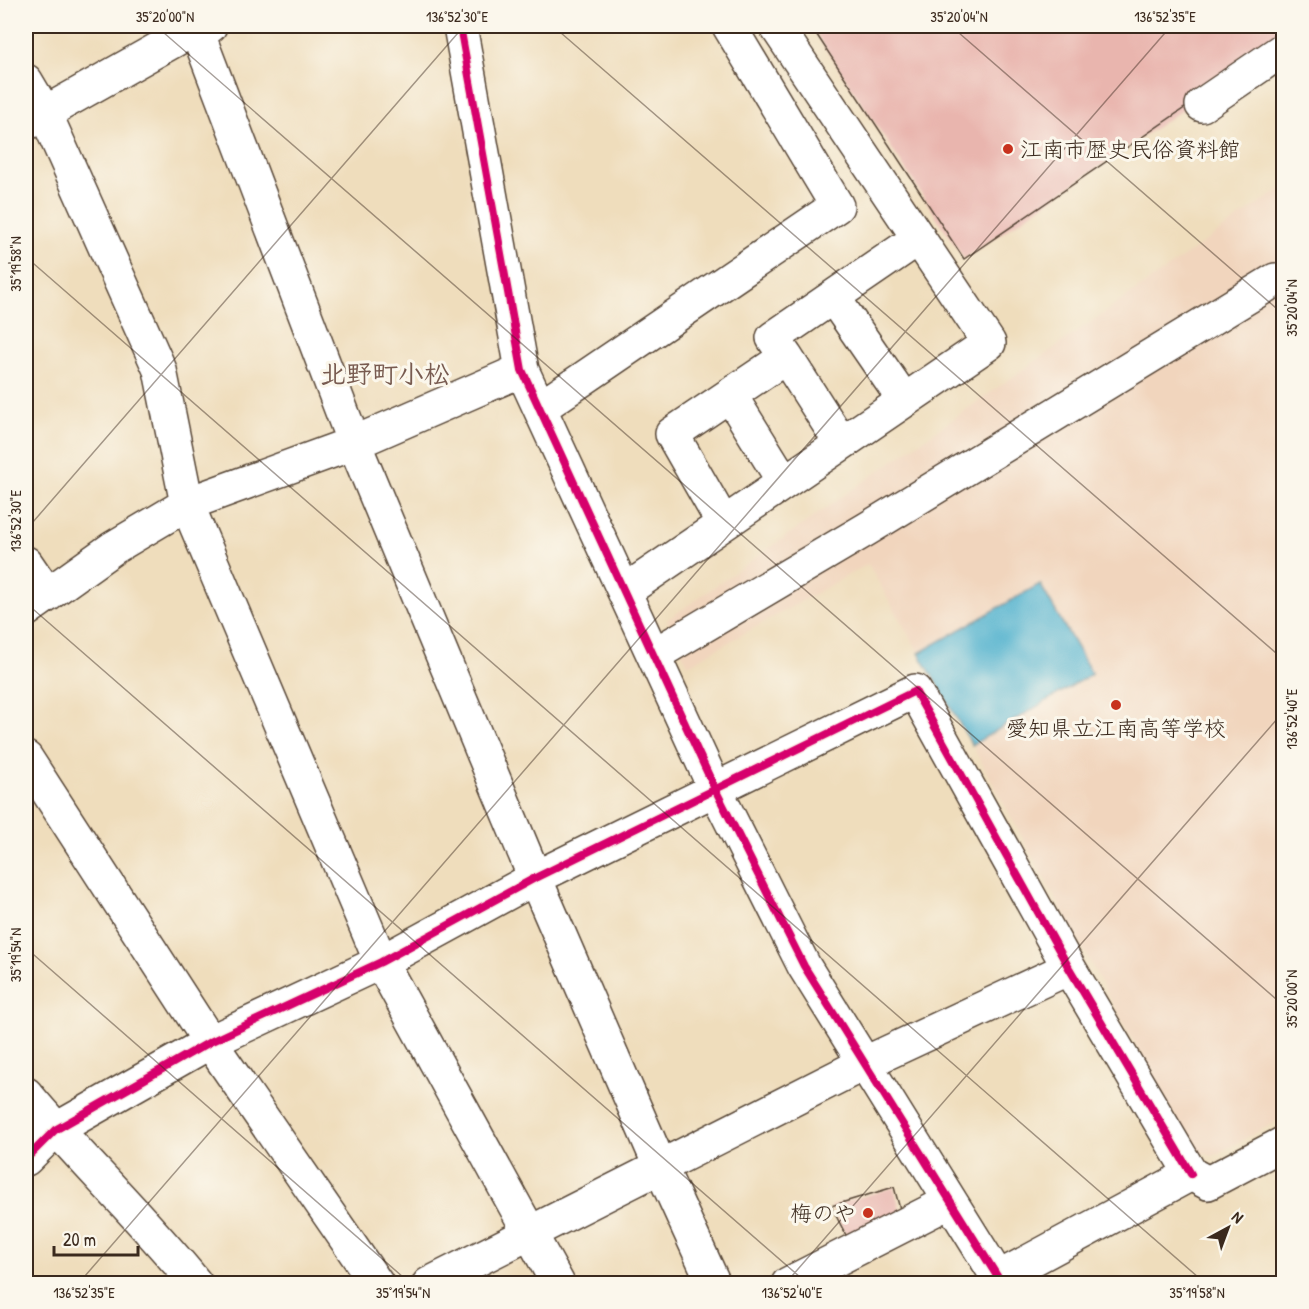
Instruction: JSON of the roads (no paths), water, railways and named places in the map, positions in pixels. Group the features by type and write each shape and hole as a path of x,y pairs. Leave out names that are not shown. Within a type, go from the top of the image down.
{"street":[{"path":"35,119 200,26 354,443 535,878 660,1166 714,1284"},
{"path":"460,26 522,370 715,789 804,966 949,1202 1000,1281 1191,1174"},
{"path":"540,408 837,207 729,26"},
{"path":"625,591 989,343 776,26"},
{"path":"1202,105 1284,49"},
{"path":"26,81 35,119 160,370 187,504 381,962 558,1284"},
{"path":"789,125 826,100"},
{"path":"841,443 773,338 919,238"},
{"path":"654,655 867,529 1275,280"},
{"path":"833,297 904,400"},
{"path":"723,524 672,434 786,357"},
{"path":"26,563 37,603 113,548 187,504 354,443 522,370"},
{"path":"730,395 784,482"},
{"path":"26,1159 55,1130 210,1042 381,962 535,878 915,691 1069,968 1191,1174 1208,1183 1284,1143"},
{"path":"26,758 210,1042 377,1284"},
{"path":"429,1284 863,1064 1069,968"},
{"path":"26,1094 55,1130 169,1251 196,1284"},
{"path":"788,1284 949,1202"}],"water":[{"path":"1040,584 1092,674 972,745 919,653"}],"place":[{"name":"江南市歴史民俗資料館","path":"1008,149"},
{"name":"愛知県立江南高等学校","path":"1116,705"},
{"name":"梅のや","path":"868,1213"}],"district":[{"name":"北野町小松","path":"385,374"}]}
